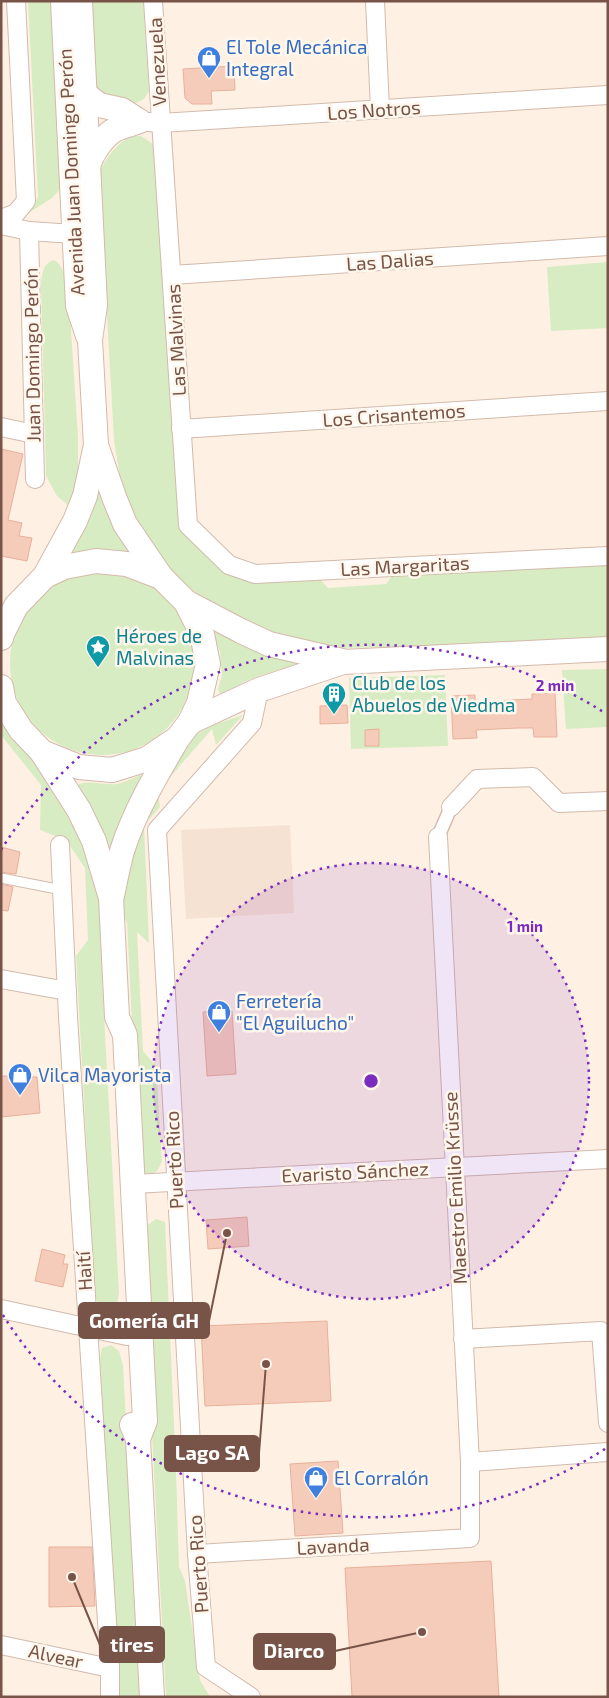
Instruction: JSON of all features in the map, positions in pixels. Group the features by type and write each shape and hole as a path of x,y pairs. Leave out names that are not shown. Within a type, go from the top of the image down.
{"main road":[{"name":"Avenida Juan Domingo Perón","path":"63,1 78,306 90,340"},
{"name":"Avenida Juan Domingo Perón","path":"80,1 94,305 90,340 96,445 125,524 161,577"},
{"path":"84,92 99,105 122,110 150,122"},
{"path":"88,168 89,162 101,143 114,130 150,122"},
{"name":"Avenida Juan Domingo Perón","path":"45,576 75,521 84,496 96,445"},
{"path":"1,638 8,608 45,576 64,567 96,561 127,564 161,577 186,602 241,632 269,644 343,662"},
{"path":"111,898 123,850 136,817 151,785 199,704 208,664 202,634 186,602"},
{"path":"42,752 79,768 112,770 147,759 184,730 259,690 343,662 608,649"},
{"path":"2,697 21,730 42,752 79,810 94,841 111,898 118,1017 125,1035 145,1421 138,1440"},
{"path":"118,1017 111,1035 131,1421 138,1440 152,1697"}],"street":[{"path":"1,219 16,213 26,201 16,1"},
{"name":"Venezuela","path":"150,122 153,1"},
{"path":"375,1 380,110"},
{"name":"Los Notros","path":"150,122 380,110 608,94"},
{"name":"Las Malvinas","path":"150,122 172,275 188,525 210,548"},
{"path":"1,225 29,231 74,234"},
{"name":"Juan Domingo Perón","path":"29,231 35,479"},
{"name":"Las Dalias","path":"172,275 608,246"},
{"name":"Los Crisantemos","path":"181,429 608,401"},
{"path":"1,427 34,434"},
{"name":"Las Margaritas","path":"210,548 229,565 255,574 608,556"},
{"name":"Puerto Rico","path":"251,1697 206,1667 196,1554 157,830 252,724 259,690"},
{"path":"438,837 451,807 477,780 532,777 559,803 608,801"},
{"name":"Maestro Emilio Krüsse","path":"438,837 470,1462 470,1538"},
{"name":"Haití","path":"60,845 67,992 110,1668 110,1697"},
{"path":"1,979 67,992"},
{"name":"Evaristo Sánchez","path":"133,1184 608,1158"},
{"path":"1,1309 127,1336"},
{"path":"463,1339 601,1331 608,1423"},
{"path":"470,1462 608,1452"},
{"name":"Lavanda","path":"196,1554 470,1538"},
{"name":"Alvear","path":"1,1645 110,1668"}],"lane":[{"path":"1,878 62,890"}],"shaded area":[{"path":"290,825 294,913 186,919 181,830"}],"green space":[{"path":"28,1 55,1 63,186 52,198 19,219 35,203 38,197"},
{"path":"89,1 143,1 149,91 144,99 136,103 111,100 102,95 94,82"},
{"path":"141,136 153,144 155,160 179,521 219,566 318,577 328,588 386,584 394,573 608,562 608,643 338,648 276,634 210,603 182,582 164,563 135,521 126,499 114,440 99,173 113,150 128,138"},
{"path":"54,260 62,268 68,285 78,438 78,474 70,507 57,496 46,476 41,285 45,266"},
{"path":"608,262 608,328 551,331 547,267"},
{"path":"99,482 130,551 129,553 66,554"},
{"path":"102,571 120,573 137,578 167,598 187,628 192,645 194,663 192,681 187,698 167,728 137,748 120,753 102,755 84,753 67,748 37,728 17,698 12,681 10,663 12,645 17,628 37,598 67,578 84,573"},
{"path":"215,628 299,664 252,679 220,694 218,689 222,675 220,652 213,632"},
{"path":"608,669 608,727 566,729 562,670"},
{"path":"445,675 448,746 351,749 349,678"},
{"path":"243,715 216,745 212,729 158,791 160,807 144,825 149,943 137,932 143,1051 156,1066 162,1162 157,1171 150,1175 143,1172 139,1163 127,923 120,908 122,889 130,853 141,823 158,785 179,749 195,735 213,725"},
{"path":"1,720 73,816 101,898 105,929 102,977 119,1293 117,1304 109,1309 100,1306 95,1297 76,956 88,940 85,868 66,840 40,830 41,785 1,735"},
{"path":"140,775 145,778 112,865 77,785 81,783 117,784"},
{"path":"156,1219 165,1222 179,1567 185,1581 200,1680 210,1697 166,1697 142,1248 146,1226"},
{"path":"111,1345 119,1351 123,1365 141,1697 118,1697 100,1359 102,1348"}],"building":[{"name":"El Tole Mecánica Integral","path":"234,66 235,90 211,91 212,104 192,104 185,98 183,69"},
{"path":"1,449 23,454 8,520 22,523 19,536 32,538 27,561 1,556"},
{"path":"555,693 557,737 534,737 533,728 518,728 476,730 477,738 453,739 451,696 475,695 475,702 532,699 532,694"},
{"name":"Club de los Abuelos de Viedma","path":"347,705 348,723 320,724 320,706"},
{"path":"379,729 379,746 365,746 365,730"},
{"path":"1,847 20,852 16,874 1,872"},
{"path":"1,884 13,887 8,911 1,910"},
{"name":"Ferretería \"El Aguilucho\"","path":"232,1011 236,1074 207,1076 203,1012"},
{"name":"Vilca Mayorista","path":"1,1076 37,1077 40,1113 1,1117"},
{"path":"247,1217 249,1246 208,1249 206,1220"},
{"path":"42,1249 65,1255 63,1264 68,1264 63,1287 35,1281"},
{"path":"327,1321 331,1401 205,1406 201,1326"},
{"name":"El Corralón","path":"338,1461 343,1533 295,1536 290,1464"},
{"path":"49,1547 92,1547 95,1606 49,1607"},
{"path":"491,1561 499,1697 352,1697 345,1568"}],"place":[{"name":"El Tole Mecánica Integral","path":"209,79"},
{"name":"Héroes de Malvinas","path":"98,668"},
{"name":"Club de los Abuelos de Viedma","path":"334,715"},
{"name":"Ferretería \"El Aguilucho\"","path":"219,1033"},
{"name":"Vilca Mayorista","path":"20,1096"},
{"name":"Gomería GH","path":"227,1233"},
{"name":"Lago SA","path":"266,1364"},
{"name":"El Corralón","path":"316,1499"},
{"name":"tires","path":"72,1577"},
{"name":"Diarco","path":"422,1632"}]}
